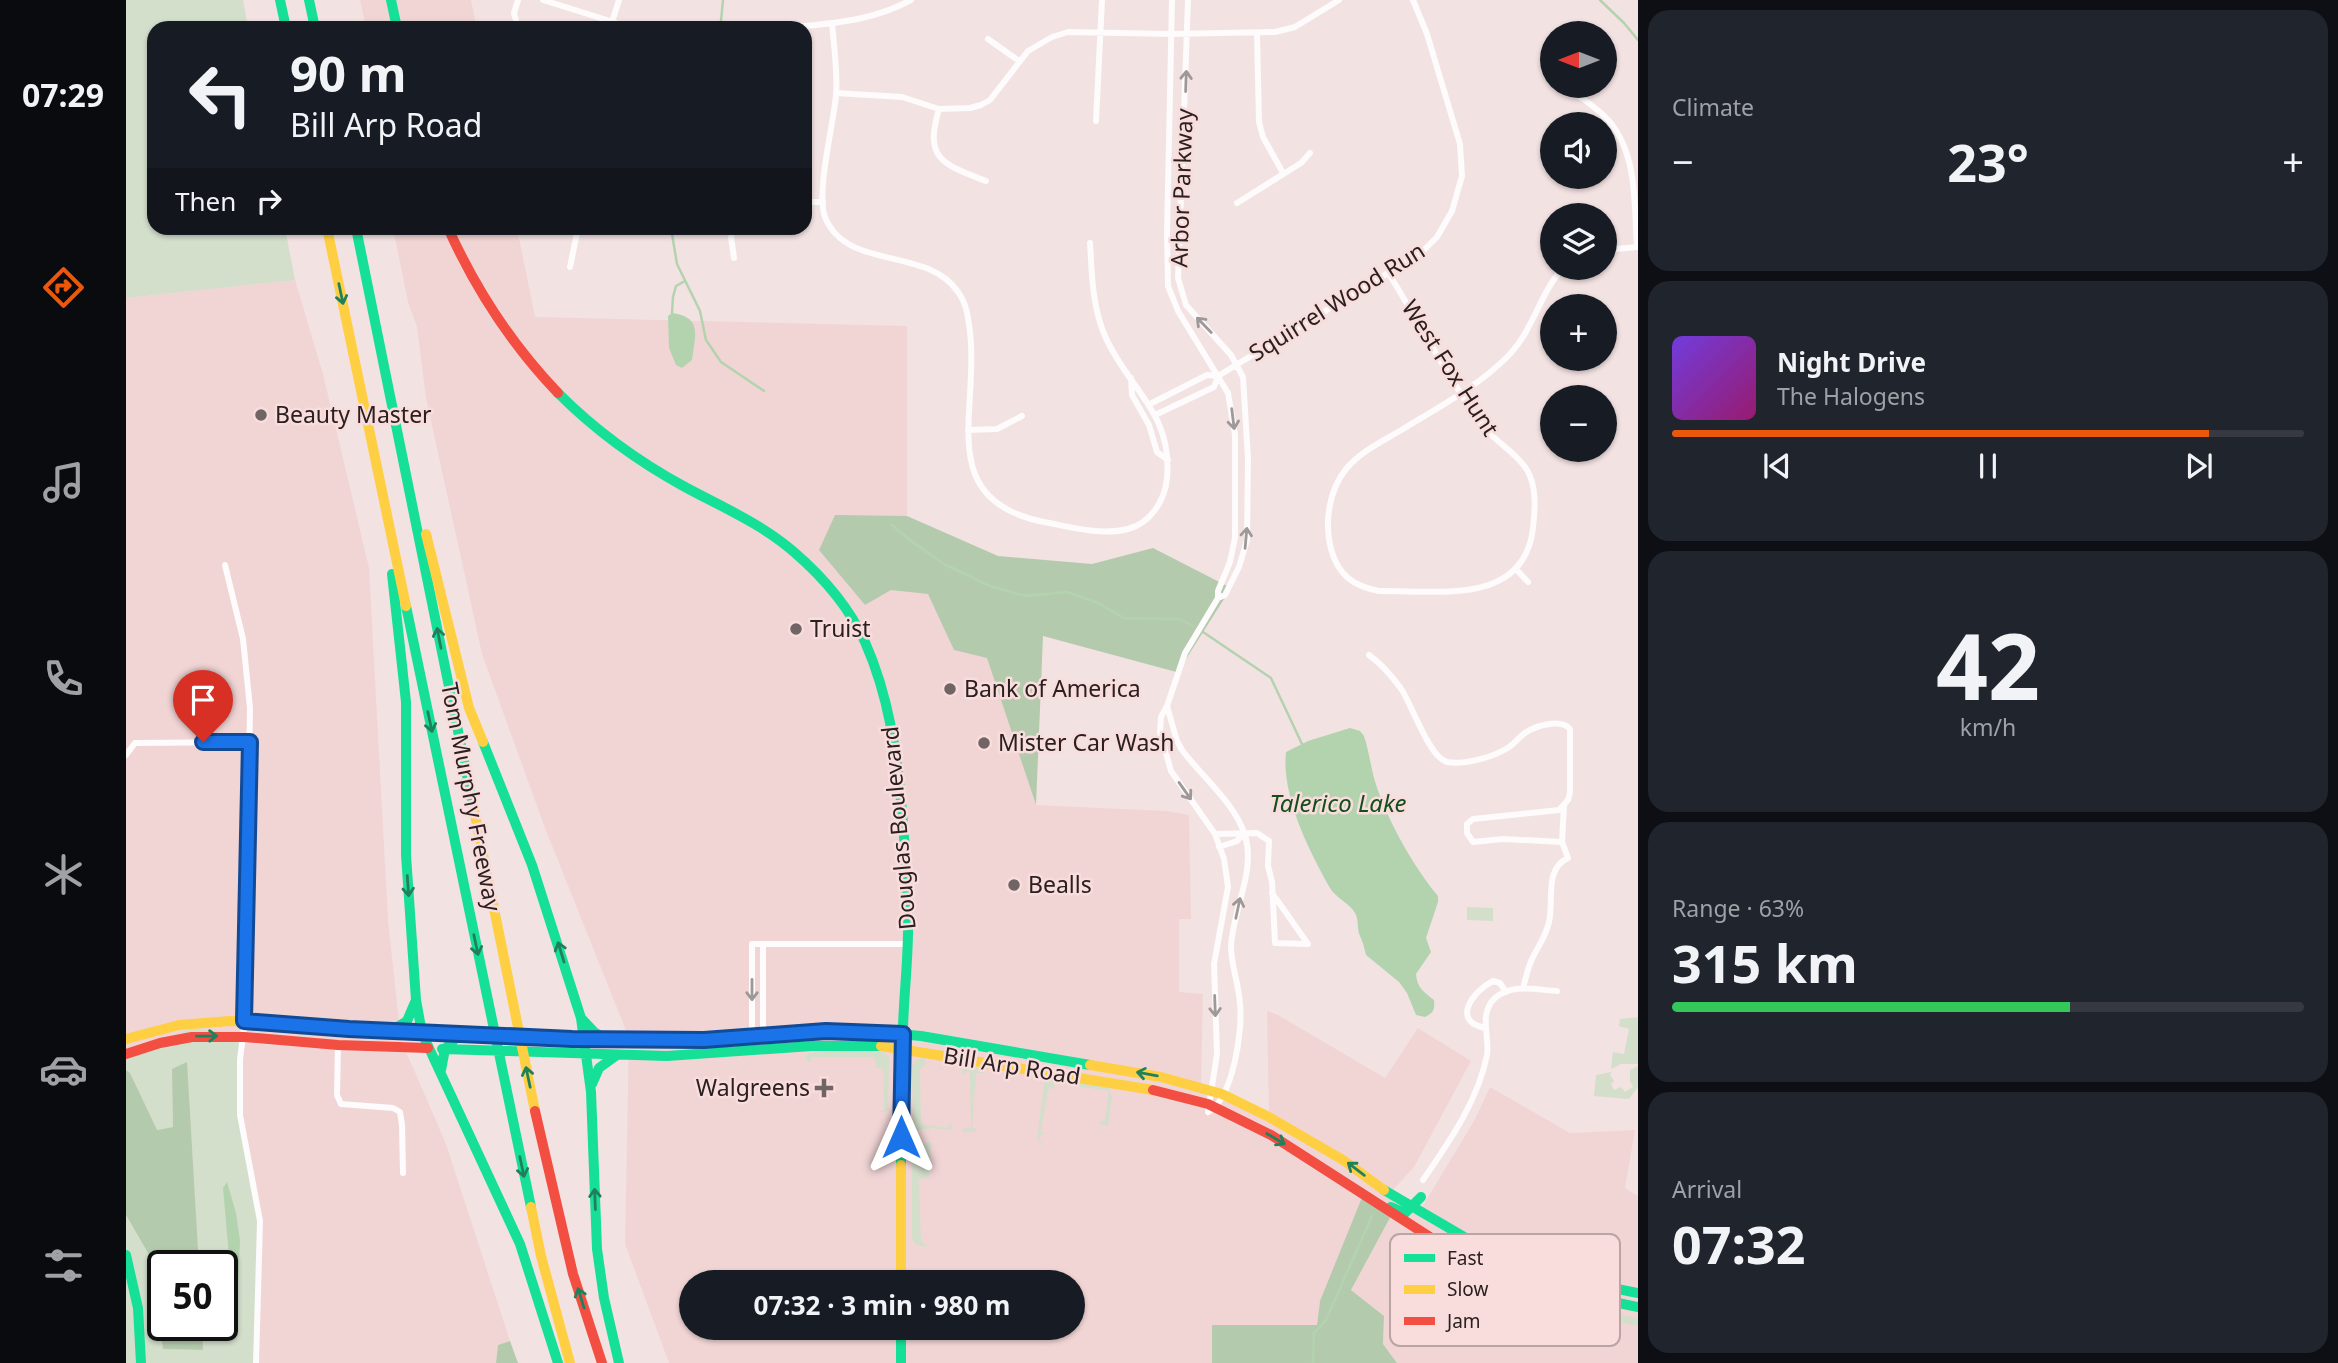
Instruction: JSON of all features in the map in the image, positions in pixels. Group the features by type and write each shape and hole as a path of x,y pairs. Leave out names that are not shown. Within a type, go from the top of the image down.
{"main road":[{"path":"281,0 285,21"},
{"path":"309,0 314,21"},
{"path":"391,0 396,21"},
{"name":"Tom Murphy Freeway","path":"328,235 541,1256 570,1363"},
{"name":"Tom Murphy Freeway","path":"357,235 554,1196 573,1274 602,1363"},
{"name":"Douglas Boulevard","path":"451,235 500,326 552,387 591,423 666,476 751,522 793,551 837,596 871,654 894,731 906,858 908,944 902,1048 901,1270"},
{"path":"383,359 469,708 533,865 581,1018 591,1092 597,1249 604,1298 619,1363"},
{"path":"385,511 406,702 406,855 416,999 422,1033 520,1244 558,1363"},
{"path":"391,1031 407,1021 416,999"},
{"path":"581,1018 594,1032 608,1040"},
{"name":"Bill Arp Road","path":"126,1039 150,1030 180,1024 244,1021 548,1039 685,1041 826,1031 903,1034 1161,1077 1218,1092 1269,1117 1343,1160 1412,1208 1458,1234"},
{"path":"441,1071 445,1049 459,1035"},
{"name":"Bill Arp Road","path":"126,1054 160,1043 192,1037 244,1037 338,1045 617,1055 695,1055 823,1045 902,1048 1169,1093 1212,1106 1271,1135 1424,1234"},
{"path":"591,1092 599,1068 617,1055"},
{"path":"1372,1201 1405,1213 1421,1197"},
{"path":"126,1255 136,1287 141,1317 141,1363"},
{"name":"Bill Arp Road","path":"1620,1289 1638,1293"},
{"path":"901,1340 901,1363"}],"street":[{"path":"516,21 514,13 518,0"},
{"path":"543,0 609,21"},
{"path":"612,21 620,0"},
{"path":"812,25 863,19 888,12 911,0"},
{"path":"1096,121 1102,0"},
{"name":"Arbor Parkway","path":"1172,0 1168,286 1178,311 1219,376 1231,402 1235,435 1235,538 1230,562 1218,591 1219,598"},
{"name":"Arbor Parkway","path":"1188,0 1178,278 1186,305 1231,355 1242,377 1247,427 1247,540 1244,554 1225,595 1219,598 1185,653 1161,717 1160,732 1171,771 1214,834 1224,859 1228,887 1214,964 1218,1092"},
{"path":"836,93 902,97 939,109 971,108 990,100 1028,51 1052,37 1068,32 1257,34 1294,27 1339,0"},
{"name":"Squirrel Wood Run","path":"1219,376 1421,253 1437,237 1452,211 1462,176 1462,158 1452,114 1427,34 1413,0"},
{"path":"832,23 836,93 822,202 830,227 840,239 870,252 924,267 949,281 957,291 967,312 972,350 968,430 970,465 977,483 986,495 1010,511 1033,520 1089,530 1121,531 1142,523 1161,500 1168,460 1164,438 1150,404 1107,340 1100,322 1094,295 1090,243"},
{"path":"1257,34 1259,122 1263,136 1283,173"},
{"path":"988,39 1019,61"},
{"path":"1581,98 1608,120 1626,147 1632,173 1638,247 1617,249"},
{"path":"939,109 933,135 935,152 945,162 986,181"},
{"path":"1237,203 1301,163 1310,152"},
{"path":"812,202 822,202"},
{"path":"570,267 577,235"},
{"path":"731,235 734,258"},
{"name":"West Fox Hunt","path":"1388,274 1488,432 1526,469 1532,481 1532,536 1516,569"},
{"path":"1528,582 1516,569 1489,586 1471,590 1368,589 1346,579 1333,557 1328,540 1331,499 1338,481 1361,455 1462,394 1516,348 1525,336 1553,280"},
{"path":"1150,404 1207,375 1219,376 1214,387 1155,415"},
{"path":"1131,378 1132,395 1149,425 1157,452 1168,460"},
{"path":"968,430 998,429 1022,415"},
{"path":"225,565 247,659 250,708 240,1115 260,1221 256,1363"},
{"path":"1369,655 1383,666 1403,692 1439,759 1471,760 1493,755 1514,745 1523,734 1534,727 1566,725 1571,733 1570,793 1564,805 1562,842 1568,858 1559,862 1554,869 1546,934 1532,959 1523,988"},
{"name":"Arbor Parkway","path":"1167,706 1181,750 1233,811 1248,846 1247,867 1231,944 1242,1024 1235,1058 1212,1106"},
{"path":"126,755 135,743 250,742"},
{"path":"1562,842 1503,839 1478,843 1469,838 1467,824 1472,819 1555,812 1564,805"},
{"path":"1214,834 1244,833"},
{"path":"1219,847 1237,841 1244,833"},
{"name":"Arbor Parkway","path":"1244,833 1257,833 1269,841 1268,866 1275,943 1308,944 1272,893"},
{"path":"758,1036 752,944 908,944"},
{"path":"758,1036 762,944"},
{"path":"1486,1028 1470,1023 1467,1015 1471,1001 1477,993 1493,982 1500,983 1506,992"},
{"path":"1423,1180 1462,1119 1481,1077 1488,1052 1488,1006 1506,992 1523,988 1557,991"},
{"path":"338,1045 337,1095 341,1104 393,1108 400,1112 402,1173"}],"shaded area":[{"path":"126,0 243,0 247,21 147,21 147,235 286,235 295,280 126,298"},
{"path":"360,0 471,0 476,21 364,21"},
{"path":"394,235 518,235 535,317 907,326 907,516 889,516 987,658 1036,805 1167,811 1189,815 1191,919 1179,919 1179,992 1203,994 1201,1087 1269,1117 1267,1011 1385,1078 1418,1028 1471,1061 1414,1167 1390,1193 1419,1212 1474,1121 1490,1087 1570,1133 1635,1130 1625,1188 1638,1196 1638,1363 1397,1363 1383,1344 1384,1316 1351,1290 1392,1214 1320,1301 1317,1325 1213,1325 1212,1363 669,1363 625,1244 629,1038 545,828 482,654 426,398 417,327 408,302"},
{"path":"295,280 323,374 369,568 388,920 401,1040 446,1144 510,1341 498,1345 496,1363 256,1363 260,1221 126,1050 126,298"},
{"path":"835,515 907,516 998,556 1092,564 1153,548 1231,588 1180,673 1043,636 1036,805 987,658 954,650 928,594 891,590 865,605 819,550"},
{"path":"1467,907 1493,908 1493,921 1467,920"},
{"path":"1638,1017 1638,1064 1621,1064 1611,1069 1613,1052 1624,1054 1629,1029 1619,1026 1620,1019"},
{"path":"192,1029 240,1032 240,1115 260,1221 256,1363 126,1363 126,1215 147,1251 147,1341 162,1341 163,1349 203,1350 203,1341 238,1341 238,1250 198,1250 187,1063 172,1069 173,1127 156,1130 130,1073 126,1070 126,1050"},
{"path":"883,1052 889,1057 888,1109 885,1112 877,1112 884,1110 883,1069 875,1067 875,1057 812,1057 809,1063 805,1057 809,1053"},
{"path":"924,1057 926,1065 920,1069 921,1124 947,1128 951,1123 953,1127 950,1130 932,1128 915,1131 913,1128 912,1066 915,1061"},
{"path":"187,1062 198,1250 147,1251 126,1215 126,1070 130,1073 157,1130 173,1127 172,1069"},
{"path":"963,1064 985,1069 984,1073 976,1073 972,1128 977,1129 976,1132 963,1132 962,1129 971,1127 970,1071 962,1074"},
{"path":"1638,1066 1638,1087 1629,1099 1594,1096 1596,1075 1612,1072 1610,1075 1614,1081 1611,1084 1614,1090 1621,1087 1625,1092 1633,1087 1630,1070"},
{"path":"1045,1077 1108,1087 1112,1096 1108,1126 1099,1122 1105,1121 1109,1091 1055,1083 1054,1089 1049,1088 1048,1091 1041,1131 1044,1133 1039,1137 1040,1143 1037,1138"},
{"path":"931,1142 929,1177 919,1179 921,1241 927,1245 925,1247 915,1244 912,1239 912,1155 917,1147"},
{"path":"1363,1195 1392,1214 1351,1290 1384,1316 1383,1344 1397,1363 1212,1363 1212,1325 1317,1325 1320,1301"},
{"path":"1620,1315 1638,1318 1638,1326 1620,1322"},
{"path":"162,1341 203,1341 203,1350 163,1349"},
{"path":"510,1341 518,1363 496,1363 498,1345"}],"water":[{"path":"672,313 689,319 695,329 692,360 682,368 676,365 669,348 668,316"},
{"name":"Talerico Lake","path":"1350,728 1360,731 1364,736 1373,774 1391,822 1438,896 1426,938 1431,952 1416,974 1419,986 1434,1000 1433,1011 1425,1017 1416,1015 1399,982 1366,955 1355,913 1330,888 1292,804 1286,752 1308,741"},
{"path":"227,1182 236,1213 240,1241 238,1286 238,1250 228,1250 223,1188"}],"waterway":[{"path":"721,21 723,0"},
{"path":"1600,0 1638,40"},
{"path":"672,235 677,264 700,311 706,340 721,362 764,391"},
{"path":"672,313 676,286 685,281"},
{"path":"892,525 944,564 990,586 1026,596 1067,592 1096,602 1124,618 1179,619 1193,626"},
{"path":"1203,632 1271,678 1302,744"},
{"path":"1313,1363 1314,1333 1326,1320 1372,1216"}],"traffic: fast":[{"path":"280,0 284,21"},
{"path":"309,0 314,21"},
{"path":"391,0 396,21"},
{"path":"357,235 473,805"},
{"path":"558,393 587,420 634,456 782,542 834,593 865,642 880,683 891,726 906,864 908,931 902,1045 901,1165"},
{"path":"392,574 406,702 406,855 416,1000 422,1033 520,1244 558,1363"},
{"path":"406,606 531,1207"},
{"path":"483,742 532,865 581,1018 591,1092 597,1249 604,1298 619,1363"},
{"path":"391,1031 407,1021 416,1000"},
{"path":"581,1018 594,1032 608,1040"},
{"path":"459,1035 677,1041 806,1031 877,1032 921,1036 1090,1065"},
{"path":"441,1070 445,1049 459,1035"},
{"path":"442,1049 667,1056 812,1046 881,1046"},
{"path":"592,1084 599,1068 617,1055"},
{"path":"1384,1190 1459,1234"},
{"path":"1391,1207 1405,1213 1421,1197"},
{"path":"126,1255 138,1308 141,1363"},
{"path":"1620,1289 1638,1293"},
{"path":"1620,1303 1638,1307"},
{"path":"901,1340 901,1363"}],"traffic: slow":[{"path":"328,235 406,606"},
{"path":"426,534 469,708 483,742"},
{"path":"473,805 535,1111"},
{"path":"126,1039 179,1025 230,1021 459,1035"},
{"path":"881,1046 1153,1090"},
{"path":"1090,1065 1161,1077 1222,1094 1269,1117 1343,1160 1384,1190"},
{"path":"901,1165 901,1270"},
{"path":"531,1207 541,1256 570,1363"}],"traffic: jam":[{"path":"451,235 470,273 510,336 558,393"},
{"path":"126,1054 160,1043 192,1037 244,1037 338,1045 428,1048"},
{"path":"1153,1090 1208,1104 1271,1135 1425,1234"},
{"path":"535,1111 573,1274 602,1363"}],"place":[{"name":"Beauty Master","path":"261,415"},
{"name":"Truist","path":"796,629"},
{"name":"Bank of America","path":"950,689"},
{"name":"Mister Car Wash","path":"984,743"},
{"name":"Bealls","path":"1014,885"},
{"name":"Walgreens","path":"824,1088"}],"route":[{"path":"203,742 250,742 244,1021 349,1029 572,1039 677,1041 806,1031 903,1034 901,1137"}]}
